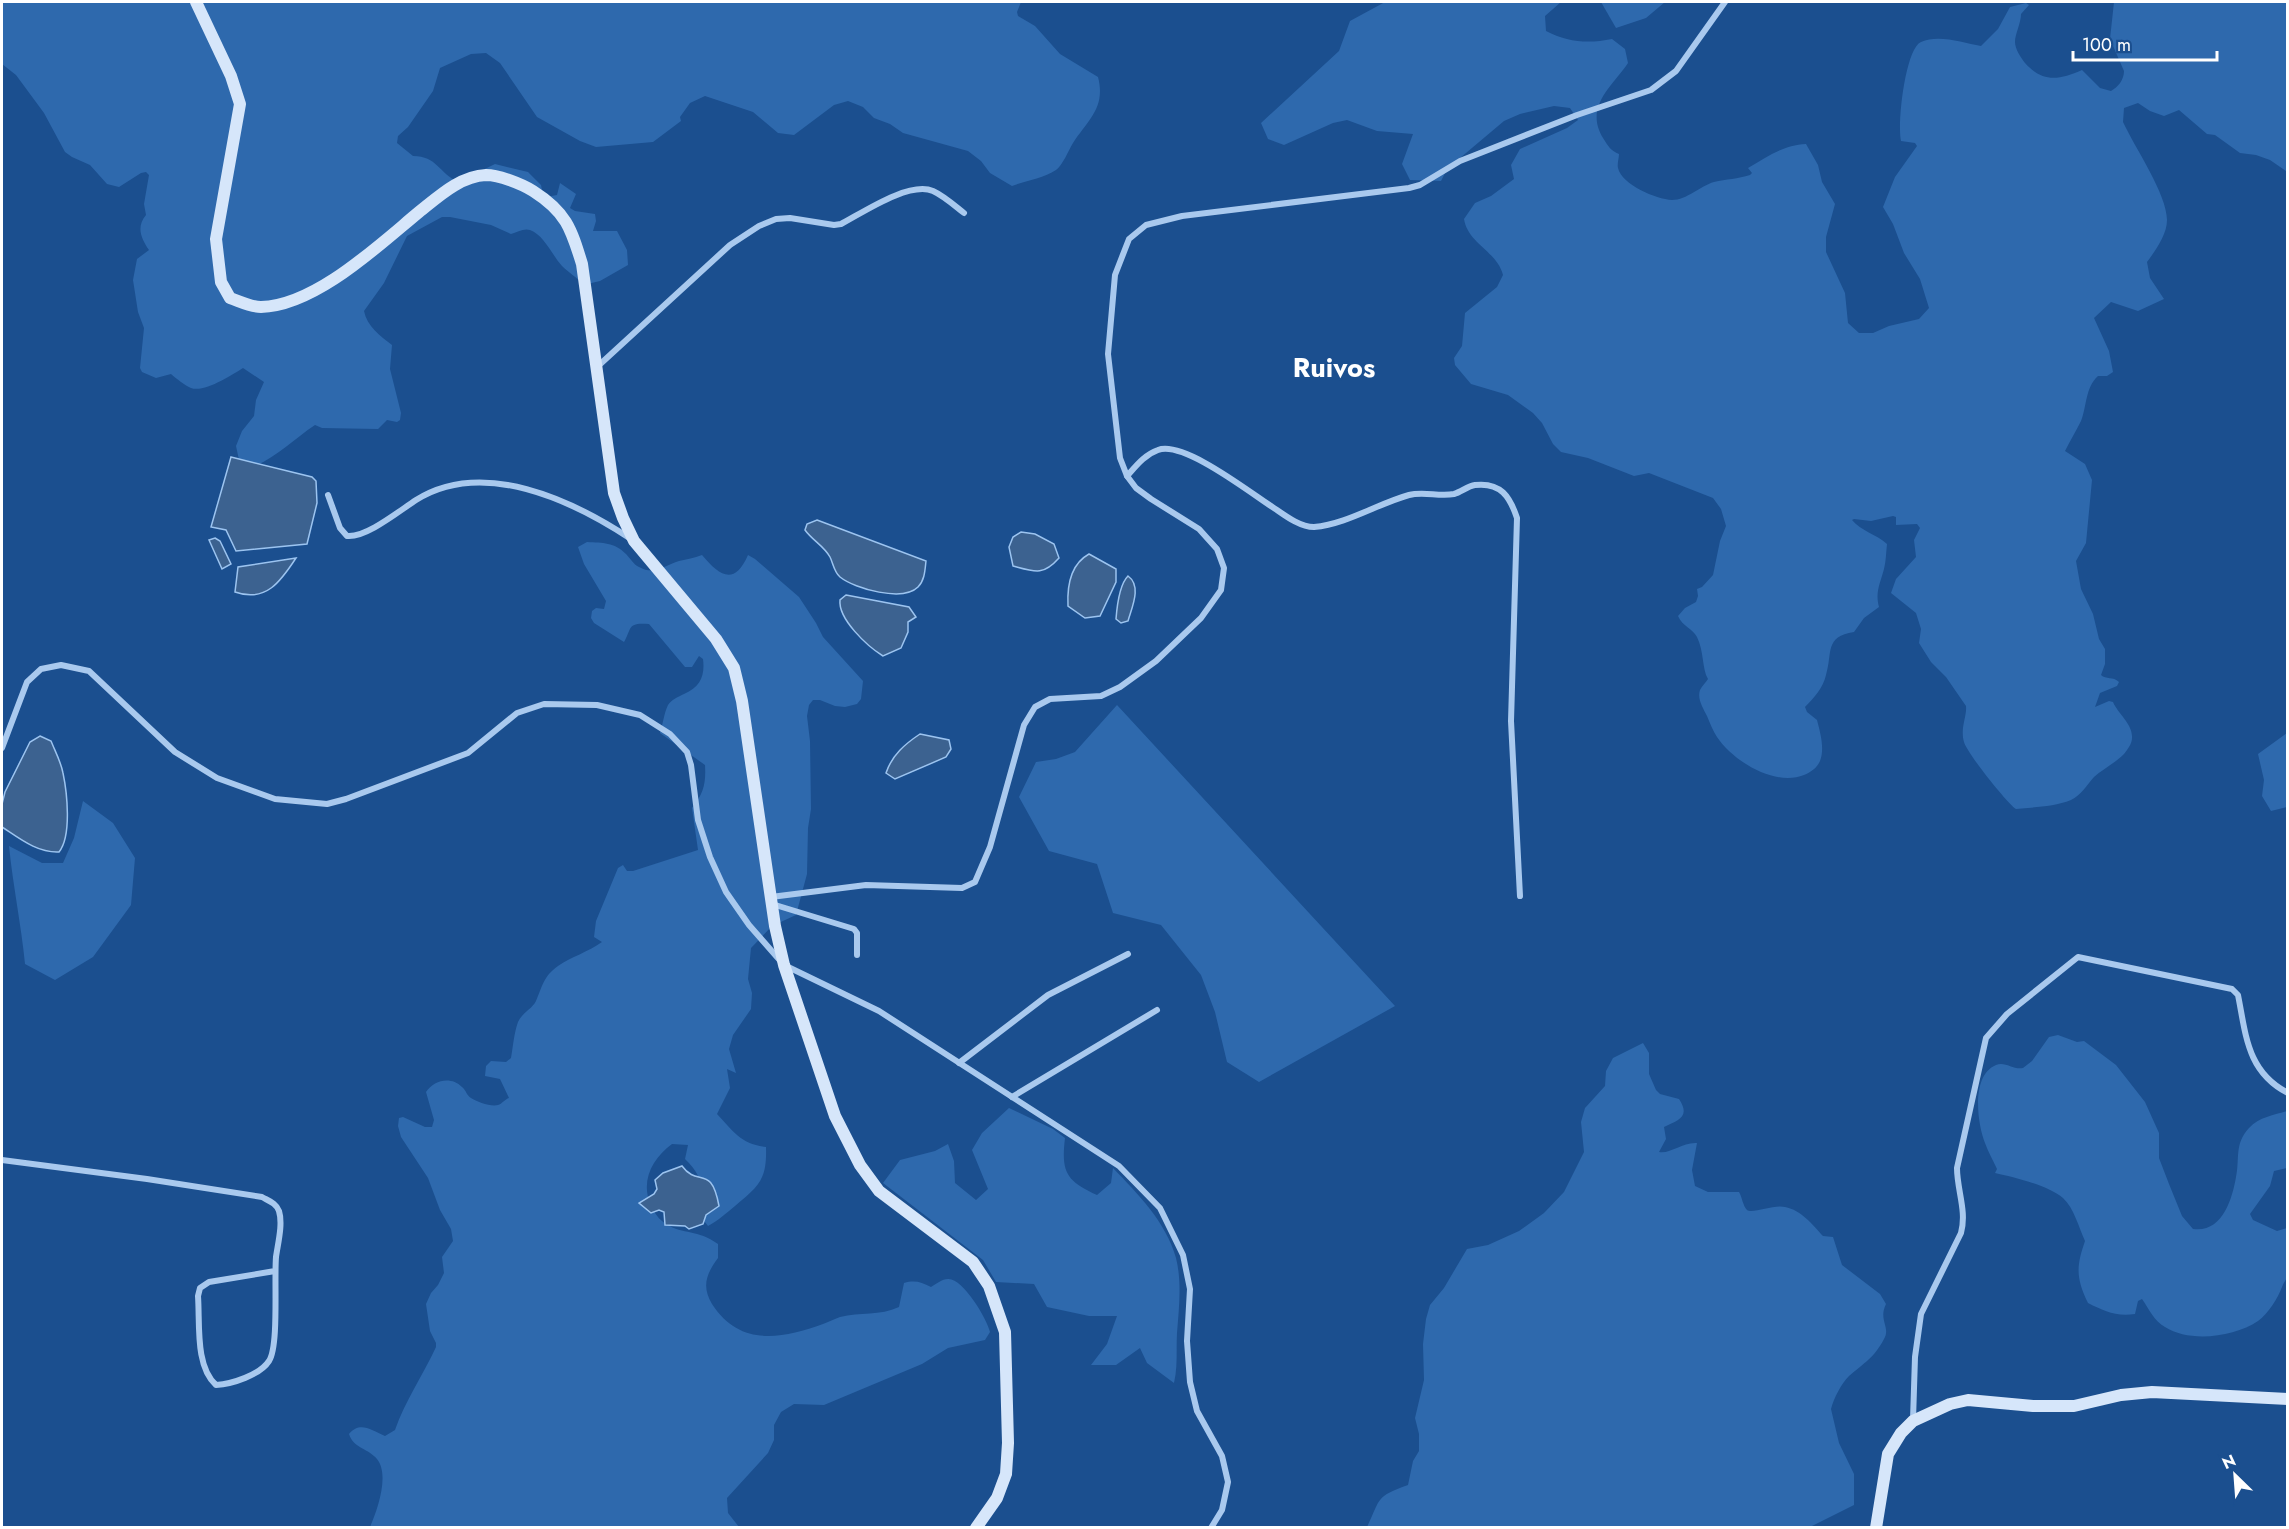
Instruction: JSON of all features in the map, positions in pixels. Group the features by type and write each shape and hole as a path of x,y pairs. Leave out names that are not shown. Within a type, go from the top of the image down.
{"street":[{"path":"196,2 231,76 240,105 216,239 221,282 230,298 260,307 298,299 350,269 445,190 467,180 486,175 523,185 552,203 572,230 582,264 614,493 622,518 634,541 716,639 734,668 742,701 771,900 784,965 835,1116 860,1165 879,1191 973,1262 989,1286 1005,1332 1008,1443 1006,1474 997,1498 976,1527"},
{"path":"771,900 866,885 962,888 975,882 990,847 1024,725 1035,707 1050,699 1101,696 1120,687 1155,661 1202,618 1221,590 1224,568 1217,549 1199,529 1136,488 1127,476 1120,458 1108,354 1115,275 1129,239 1146,225 1182,216 1420,185 1461,162 1577,115 1651,90 1676,71 1725,2"},
{"path":"596,367 730,245 759,226 776,219 790,218 834,225 913,189 934,191 964,213"},
{"path":"1127,476 1144,457 1160,448 1176,449 1196,456 1289,519 1310,527 1332,524 1409,495 1454,494 1475,485 1503,490 1517,518 1510,721 1520,896"},
{"path":"328,495 340,528 347,536 354,537 362,534 422,496 457,484 486,481 511,485 589,513 634,541"},
{"path":"2,748 27,682 41,669 61,664 89,671 175,752 217,778 275,799 327,804 346,800 468,753 518,713 544,704 597,705 640,716 670,734 687,752 691,765 698,820 710,857 726,892 748,925 784,965 879,1011 1119,1166 1160,1208 1183,1255 1190,1289 1187,1341 1190,1382 1197,1411 1222,1456 1228,1482 1222,1510 1211,1527"},
{"path":"771,900 854,929 857,933 857,955"},
{"path":"959,1063 1048,995 1128,954"},
{"path":"1913,1421 1915,1357 1921,1314 1961,1233 1965,1220 1957,1180 1957,1168 1986,1038 2007,1014 2078,957 2232,989 2238,995 2248,1047 2257,1066 2272,1084 2288,1093"},
{"path":"1012,1097 1157,1010"},
{"path":"2,1160 262,1197 279,1209 275,1271 274,1350 269,1363 259,1371 226,1385 216,1385 208,1378 203,1366 198,1296 200,1288 209,1282 275,1271"},
{"path":"1876,1527 1888,1454 1901,1433 1913,1421 1950,1404 1968,1400 2033,1406 2074,1406 2121,1395 2152,1392 2288,1399"}],"shaded area":[{"path":"2,2 1021,2 1017,12 1018,16 1035,26 1060,54 1098,77 1100,97 1094,113 1059,168 1046,175 1012,186 990,173 981,161 968,151 903,133 890,124 874,118 863,107 848,101 834,105 794,135 778,133 753,112 705,96 690,103 680,117 681,121 653,142 596,147 580,141 537,117 500,63 486,53 471,54 440,68 433,91 408,127 398,136 397,143 413,156 433,162 458,182 495,164 528,172 541,185 543,195 546,197 557,195 560,183 576,194 570,208 595,214 596,221 593,231 617,231 627,250 628,265 600,281 583,285 562,266 540,236 530,230 511,234 491,225 442,217 407,236 384,283 364,311 371,326 392,345 390,369 401,413 400,420 397,422 387,420 378,429 322,428 315,425 279,452 255,466 239,460 236,446 242,431 254,416 256,400 264,382 243,368 218,383 197,389 191,388 171,374 156,378 142,372 140,368 144,328 138,312 133,280 137,259 149,250 140,228 146,215 144,204 149,175 146,172 141,173 119,187 107,184 90,165 65,152 44,113 16,75 2,64"},
{"path":"1385,2 1561,2 1545,16 1546,31 1562,38 1578,41 1612,39 1625,49 1628,63 1602,98 1598,107 1598,127 1608,146 1619,154 1618,166 1626,180 1640,190 1657,197 1678,199 1714,182 1750,175 1752,173 1748,168 1769,156 1783,149 1806,144 1818,165 1822,182 1835,204 1826,237 1826,252 1845,293 1848,323 1859,333 1873,333 1889,326 1919,319 1929,308 1920,279 1904,253 1893,224 1883,207 1895,177 1917,146 1915,143 1901,141 1900,120 1907,72 1915,48 1921,42 1943,39 1981,46 1998,29 2010,7 2026,3 2029,5 2021,14 2015,42 2025,63 2038,74 2052,78 2082,70 2100,88 2111,91 2120,83 2124,71 2110,39 2114,2 2287,2 2286,171 2270,160 2240,153 2215,135 2207,134 2179,110 2164,116 2138,103 2124,108 2123,122 2156,184 2166,209 2165,231 2147,262 2150,278 2164,299 2138,311 2111,302 2094,318 2109,351 2113,372 2107,376 2098,376 2094,381 2088,392 2081,421 2065,451 2085,464 2092,480 2086,543 2076,561 2081,589 2093,614 2099,639 2105,649 2105,664 2101,675 2119,682 2117,686 2100,693 2095,707 2109,701 2113,702 2128,724 2132,740 2124,754 2094,777 2081,793 2071,800 2016,809 2011,805 1987,777 1964,742 1966,706 1919,643 1921,629 1916,613 1891,593 1896,579 1916,557 1914,540 1920,528 1917,524 1896,525 1896,517 1893,516 1871,521 1852,520 1887,544 1885,566 1878,592 1879,607 1864,618 1854,632 1844,634 1834,642 1825,680 1805,707 1807,712 1817,720 1821,735 1822,751 1817,766 1804,775 1793,778 1768,775 1744,763 1724,746 1714,732 1700,700 1700,690 1708,679 1699,642 1695,634 1682,623 1678,616 1685,608 1696,602 1697,589 1713,575 1720,541 1726,526 1721,509 1713,498 1649,473 1634,476 1588,458 1561,452 1553,444 1542,423 1533,413 1508,395 1471,384 1455,365 1454,358 1462,346 1465,313 1497,287 1503,275 1495,260 1471,235 1464,219 1475,203 1491,196 1514,179 1511,165 1520,149 1567,128 1578,120 1570,108 1554,106 1520,114 1504,121 1447,169 1441,181 1410,180 1402,164 1413,134 1377,131 1347,120 1333,123 1284,145 1268,139 1261,123 1339,51 1350,21"},
{"path":"1601,2 1665,2 1646,18 1616,28"},
{"path":"231,457 312,477 316,481 317,503 307,544 236,551 226,530 211,527"},
{"path":"817,520 926,561 922,581 911,591 891,594 856,586 840,577 830,557 805,530 807,524"},
{"path":"1021,532 1035,534 1054,544 1059,558 1048,568 1038,571 1013,566 1009,547 1013,537"},
{"path":"215,538 220,541 231,564 222,569 209,540"},
{"path":"587,542 617,547 637,566 650,570 660,569 702,555 720,572 732,574 743,565 748,555 799,597 823,637 863,681 861,699 857,704 845,707 813,700 809,705 807,716 810,741 811,809 808,828 807,874 796,915 772,926 751,948 748,979 752,993 751,1009 733,1035 729,1049 736,1073 727,1069 730,1088 717,1114 733,1132 744,1140 766,1147 763,1175 750,1193 708,1226 698,1213 700,1184 696,1172 685,1159 688,1145 672,1144 659,1156 650,1171 647,1188 651,1206 666,1224 679,1230 704,1236 718,1244 718,1258 711,1269 706,1285 709,1297 723,1318 748,1333 777,1336 807,1329 840,1317 892,1310 899,1307 904,1283 918,1282 931,1287 948,1279 954,1280 967,1292 979,1309 990,1332 985,1340 948,1348 922,1364 824,1405 794,1404 781,1412 774,1425 774,1440 768,1453 727,1498 728,1513 739,1527 370,1527 381,1493 381,1466 373,1455 354,1443 349,1434 362,1427 385,1436 395,1430 436,1347 430,1331 426,1304 444,1273 442,1257 453,1241 451,1229 440,1210 428,1178 401,1137 398,1126 399,1118 403,1117 425,1127 432,1127 434,1120 426,1092 433,1085 443,1081 453,1081 470,1097 484,1104 498,1105 509,1098 500,1079 485,1076 486,1066 491,1061 506,1062 511,1058 518,1022 536,1001 549,974 558,966 602,942 594,937 596,921 618,868 623,865 627,871 633,871 698,850 692,808 703,788 705,765 660,733 668,705 694,688 701,680 703,659 699,656 692,667 685,667 649,624 637,624 631,627 624,642 594,623 591,618 592,611 596,608 604,609 606,601 584,564 578,547"},
{"path":"1089,554 1116,569 1116,582 1100,616 1085,618 1068,606 1068,591 1074,570"},
{"path":"296,558 272,588 255,595 235,592 238,567"},
{"path":"1128,576 1134,585 1135,597 1128,621 1121,623 1116,619 1118,602 1122,585"},
{"path":"846,595 909,607 916,617 908,622 908,632 901,648 883,656 869,646 844,615 840,600"},
{"path":"1117,705 1395,1006 1259,1082 1227,1062 1215,1012 1201,975 1161,925 1113,913 1097,864 1049,851 1019,797 1036,762 1056,759 1075,752"},
{"path":"2287,733 2287,807 2271,811 2262,796 2264,780 2258,754"},
{"path":"920,734 949,740 951,749 946,757 895,779 886,773 900,750"},
{"path":"40,736 51,741 65,781 67,825 66,836 59,852 36,847 2,827 2,804 5,792 30,742"},
{"path":"83,801 113,823 135,858 131,905 93,957 55,980 25,964 9,846 42,863 63,863 74,838"},
{"path":"2058,1035 2077,1042 2084,1041 2116,1065 2145,1102 2159,1133 2159,1158 2182,1216 2193,1229 2211,1226 2224,1213 2234,1186 2239,1146 2244,1134 2253,1124 2262,1119 2287,1111 2287,1168 2274,1171 2270,1186 2250,1214 2253,1220 2277,1231 2287,1228 2288,1275 2272,1306 2258,1321 2248,1327 2225,1334 2187,1335 2175,1332 2158,1322 2142,1299 2138,1301 2135,1314 2128,1315 2110,1313 2088,1303 2079,1279 2080,1258 2085,1241 2067,1202 2040,1186 1995,1173 1997,1169 1982,1134 1978,1112 1979,1089 1983,1079 1988,1070 1999,1064 2023,1068 2032,1061 2049,1037"},
{"path":"1643,1043 1649,1053 1649,1074 1656,1090 1660,1094 1679,1099 1684,1110 1681,1117 1664,1127 1666,1139 1659,1152 1697,1143 1692,1170 1695,1186 1708,1192 1739,1192 1747,1210 1750,1211 1780,1206 1796,1211 1823,1236 1833,1237 1842,1265 1880,1294 1886,1304 1883,1315 1886,1331 1884,1339 1872,1356 1843,1383 1831,1409 1839,1443 1854,1474 1854,1505 1808,1528 1367,1527 1380,1500 1408,1485 1413,1461 1419,1451 1419,1434 1415,1418 1424,1380 1423,1344 1430,1305 1444,1288 1467,1249 1488,1245 1519,1231 1544,1213 1564,1192 1584,1152 1581,1122 1585,1108 1605,1086 1606,1071 1613,1058"},
{"path":"1009,1108 1053,1129 1065,1138 1065,1167 1072,1180 1078,1185 1097,1195 1111,1183 1113,1168 1150,1209 1165,1232 1176,1258 1179,1276 1180,1295 1174,1383 1147,1363 1140,1348 1116,1365 1091,1365 1107,1344 1117,1316 1089,1316 1047,1307 1034,1284 996,1282 983,1260 883,1183 900,1160 935,1151 948,1144 954,1161 955,1183 976,1200 988,1189 972,1150 982,1133"},
{"path":"682,1166 693,1175 708,1180 716,1193 719,1206 706,1215 703,1224 689,1229 685,1226 665,1225 664,1212 659,1210 651,1213 639,1203 654,1194 657,1189 655,1180 663,1173"}],"district":[{"name":"Ruivos","path":"1334,367"}]}
